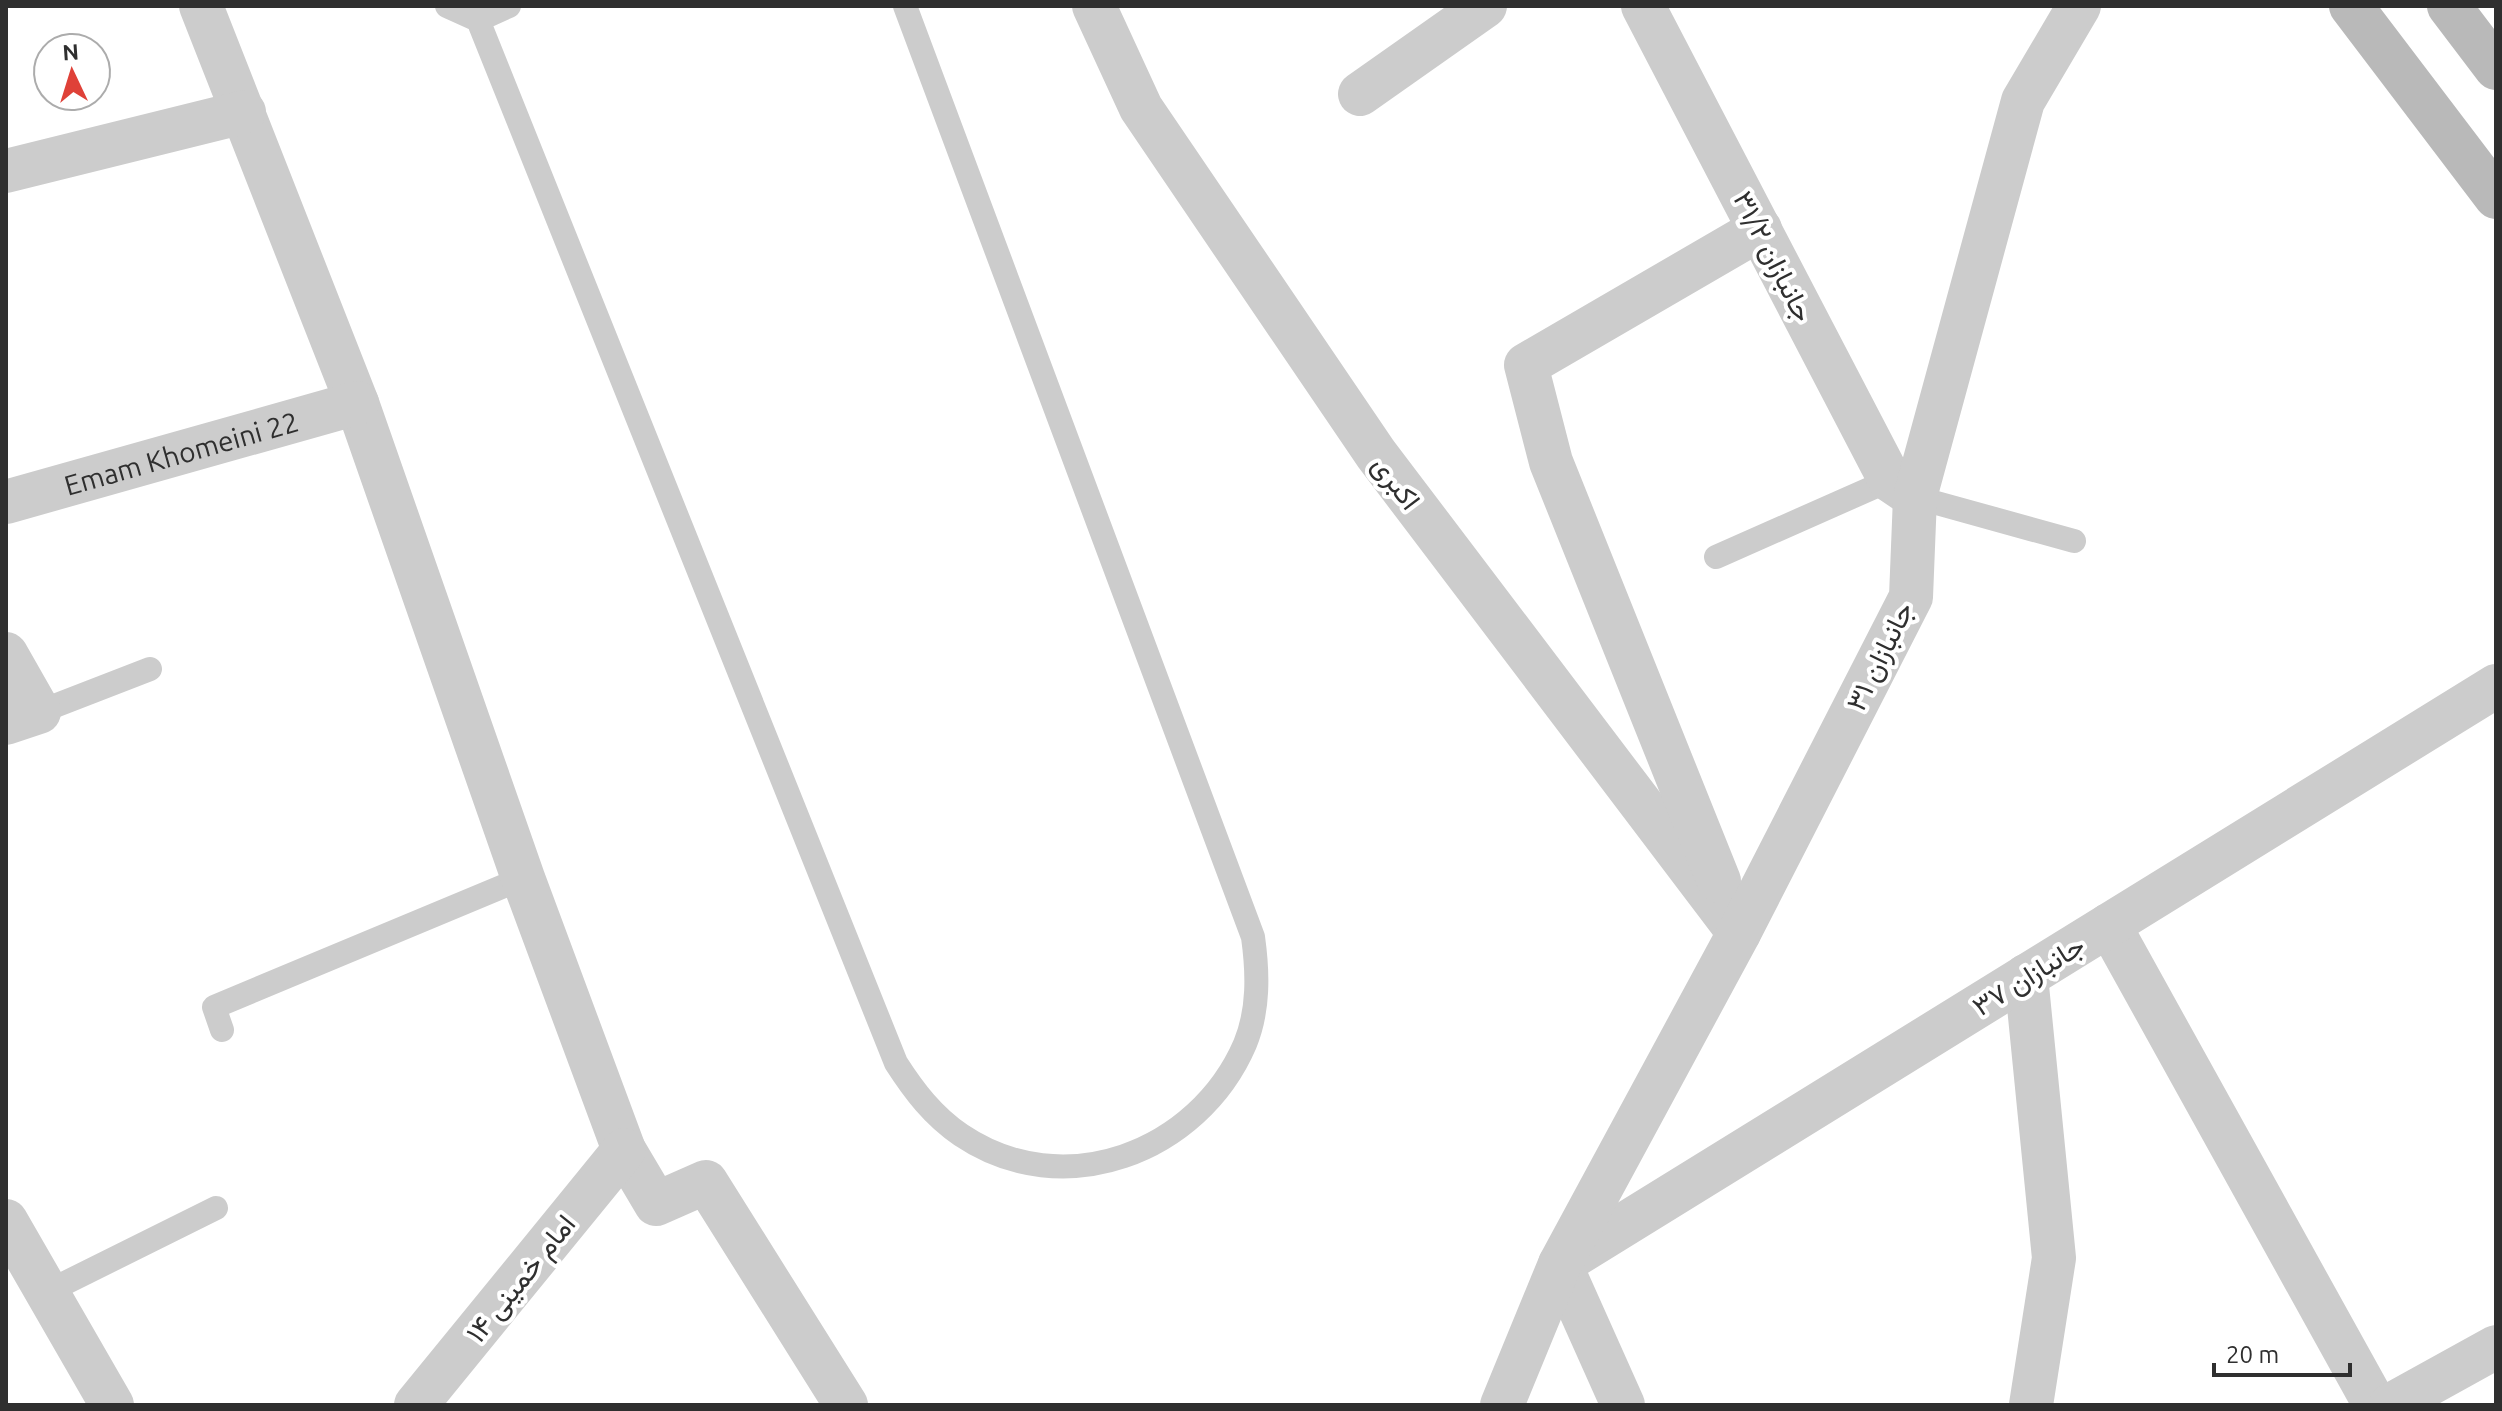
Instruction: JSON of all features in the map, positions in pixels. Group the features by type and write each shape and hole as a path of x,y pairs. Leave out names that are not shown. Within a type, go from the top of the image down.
{"main road":[{"path":"2351,6 2496,197"},
{"path":"2449,6 2496,68"}],"street":[{"path":"201,6 357,403 523,878 624,1150 656,1204 706,1182 846,1405"},
{"name":"اکبری","path":"1094,6 1141,108 1376,454 1739,933"},
{"path":"1360,94 1485,6"},
{"name":"جانبازان ۳۱/۲","path":"1643,6 1760,229 1902,488"},
{"name":"جانبازان ۳۱","path":"1502,1405 1560,1264 1739,933 1911,597 1902,488 2023,101 2079,6"},
{"path":"6,171 244,112"},
{"path":"1739,933 1551,462 1526,365 1760,229"},
{"name":"Emam Khomeini 22","path":"6,502 357,403"},
{"path":"6,654 23,718"},
{"name":"جانبازان ۳۷","path":"1560,1264 2496,686"},
{"path":"2109,925 2375,1405"},
{"path":"2026,976 2054,1258 2031,1405"},
{"name":"امام خمینی ۱۴","path":"416,1405 624,1150"},
{"path":"6,1221 112,1405"},
{"path":"1560,1264 1623,1405"},
{"path":"2391,1405 2496,1347"}],"lane":[{"path":"447,6 478,20 896,1063 936,1115 962,1136 1023,1161 1055,1166 1089,1165 1121,1158 1154,1145 1184,1126 1210,1102 1231,1073 1246,1042 1255,1007 1258,972 1253,937 905,6"},
{"path":"478,20 509,6"},
{"path":"1716,557 1902,488 2074,541"},
{"path":"23,718 150,669"},
{"path":"222,1030 214,1007 523,878"},
{"path":"45,1293 216,1208"}]}
